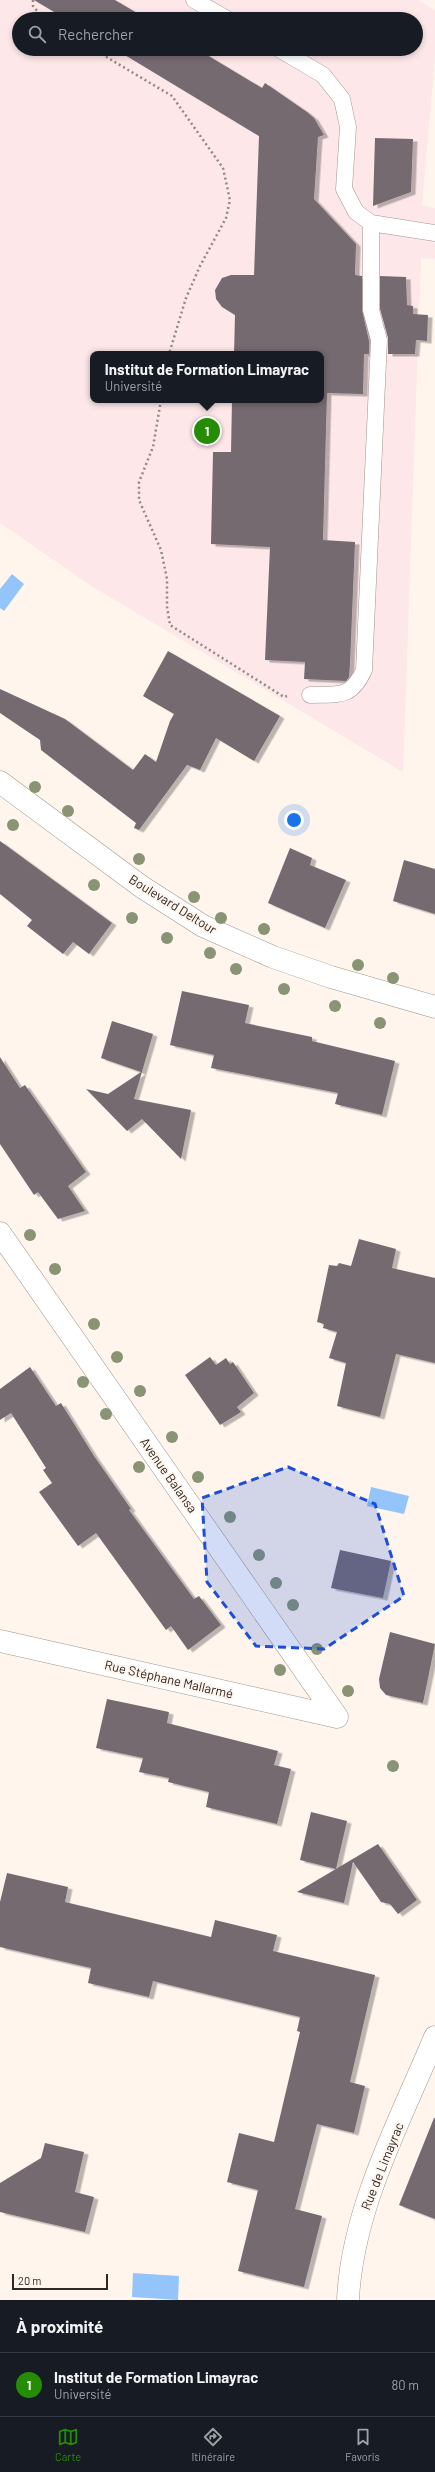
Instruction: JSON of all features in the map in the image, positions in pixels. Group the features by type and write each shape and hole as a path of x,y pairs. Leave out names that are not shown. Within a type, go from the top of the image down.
{"street":[{"name":"Boulevard Deltour","path":"0,782 142,887 203,926 288,962 331,977 435,1006"},
{"name":"Avenue Balansa","path":"0,1235 337,1717"},
{"name":"Rue Stéphane Mallarmé","path":"0,1641 337,1717"},
{"name":"Rue de Limayrac","path":"348,2300 353,2252 361,2218 372,2186 435,2037"}],"lane":[{"path":"194,0 215,12"},
{"path":"291,56 324,75 342,99 348,127 344,189 356,212 371,223 435,233"},
{"path":"310,695 345,693 358,685 364,670 379,340 371,310 371,223"}],"path":[{"path":"33,0 33,6 38,12"},
{"path":"105,56 172,96 223,168 230,200 226,218 200,266 186,298 170,351"},
{"path":"160,403 153,447 139,482 139,500 161,550 167,579 167,607 170,625 284,696 310,695"}],"highlighted area":[{"path":"288,1467 375,1504 404,1596 324,1649 256,1646 207,1582 202,1498"}],"shaded area":[{"path":"0,0 418,0 435,10 435,58 422,205 435,208 435,259 421,258 403,772 93,587 0,523"}],"water":[{"path":"12,574 24,584 4,611 0,608 0,589"},
{"path":"371,1487 409,1496 404,1514 367,1506"},
{"path":"133,2273 179,2276 178,2300 132,2297"}],"building":[{"path":"34,0 115,0 135,12 54,12"},
{"path":"127,56 209,56 262,88 265,83 314,118 324,135 318,137 314,199 356,244 355,275 362,276 362,310 369,341 369,354 364,354 363,394 327,393 323,540 355,542 350,664 349,677 346,681 304,679 305,662 265,660 270,547 211,544 213,452 231,452 232,403 324,403 324,351 234,351 235,315 222,307 216,299 215,290 222,278 231,275 254,275 259,136"},
{"path":"375,138 413,139 411,192 373,206"},
{"path":"380,276 406,277 407,305 413,306 413,314 428,315 427,341 416,340 415,354 388,354 388,338 380,309"},
{"path":"168,651 280,716 254,761 216,738 200,770 187,765 139,830 134,828 136,823 41,750 40,740 0,713 0,689 65,719 133,770 145,754 156,762 170,721 174,714 143,696"},
{"path":"0,841 112,923 89,954 73,942 63,954 27,926 32,920 0,894"},
{"path":"290,848 312,858 310,865 346,880 325,928 268,903"},
{"path":"404,860 435,869 435,914 393,901"},
{"path":"182,991 249,1005 245,1023 312,1037 312,1041 395,1061 382,1115 335,1104 338,1093 211,1068 214,1055 170,1045"},
{"path":"112,1021 153,1034 134,1099 191,1110 181,1159 142,1119 127,1131 86,1089 108,1094 141,1072 101,1058"},
{"path":"0,1057 20,1088 25,1085 86,1172 68,1186 85,1211 58,1219 38,1192 34,1195 0,1144"},
{"path":"359,1239 396,1249 392,1268 435,1278 435,1363 396,1354 380,1417 337,1406 346,1363 329,1358 337,1332 323,1328 324,1324 317,1322 329,1265 337,1266 339,1263 351,1266"},
{"path":"210,1357 216,1365 226,1358 230,1364 233,1362 254,1393 237,1407 241,1412 220,1425 185,1375"},
{"path":"30,1367 56,1406 61,1403 94,1456 131,1509 129,1510 194,1599 199,1596 221,1625 188,1650 171,1626 166,1630 96,1533 78,1546 39,1492 52,1483 43,1470 46,1468 11,1413 0,1420 0,1389"},
{"path":"340,1550 391,1561 383,1598 331,1588"},
{"path":"390,1632 435,1644 423,1703 386,1695 380,1688 379,1679"},
{"path":"107,1699 169,1712 167,1723 278,1751 274,1765 291,1769 277,1824 206,1807 209,1792 168,1782 169,1778 139,1772 143,1758 96,1748"},
{"path":"311,1812 347,1821 336,1869 300,1860"},
{"path":"378,1844 417,1900 398,1914 390,1904 381,1902 353,1862 344,1903 297,1892"},
{"path":"7,1873 68,1887 65,1902 211,1937 215,1920 277,1935 273,1951 375,1975 350,2082 365,2086 354,2133 317,2124 295,2209 322,2216 304,2287 238,2271 258,2190 227,2182 239,2133 274,2142 300,2032 297,2031 300,2017 153,1981 149,1997 88,1983 91,1968 0,1947 0,1902"},
{"path":"435,2118 435,2219 399,2205"},
{"path":"45,2143 84,2152 75,2192 94,2197 85,2232 0,2212 0,2183 41,2158"}],"place":[{"name":"Institut de Formation Limayrac","path":"207,431"}]}
